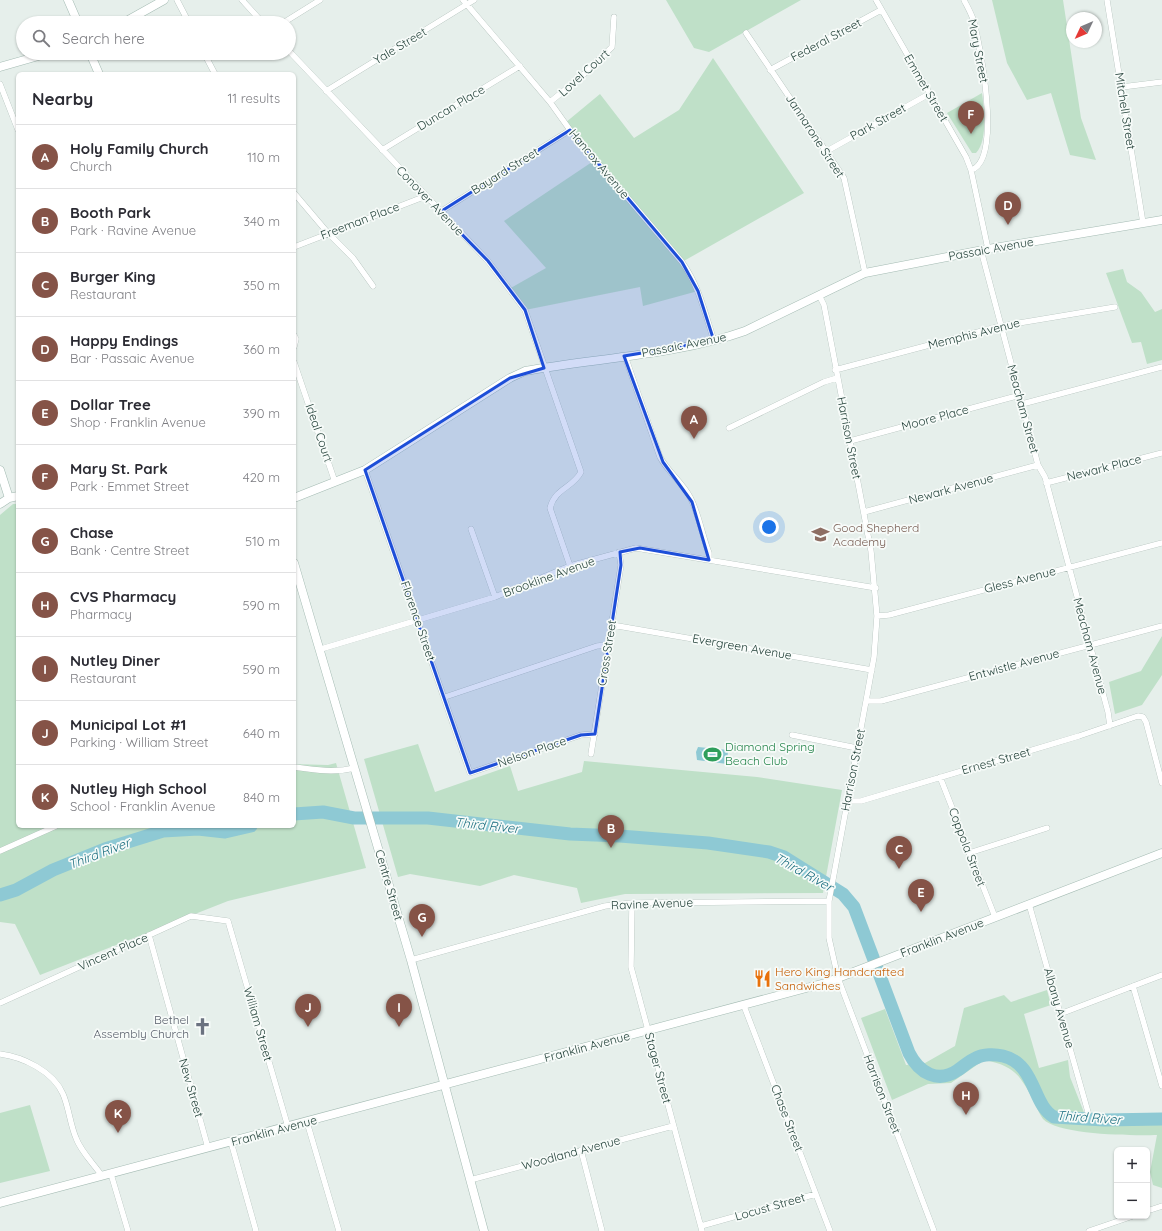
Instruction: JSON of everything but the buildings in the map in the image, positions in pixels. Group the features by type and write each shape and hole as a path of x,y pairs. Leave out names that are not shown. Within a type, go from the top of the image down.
{"street":[{"path":"68,0 75,16"},
{"path":"135,16 164,0"},
{"path":"177,0 185,16"},
{"path":"242,0 257,16"},
{"path":"295,16 320,0"},
{"name":"Yale Street","path":"326,91 465,2 474,0"},
{"name":"Emmet Street","path":"876,0 929,94 963,150 971,170 984,249"},
{"name":"Mary Street","path":"964,0 975,26 989,112 988,133 983,155 977,168 971,170"},
{"name":"Mitchell Street","path":"1106,0 1122,88 1143,223"},
{"name":"Hancox Avenue","path":"465,2 550,102 570,130 686,268 698,291 714,341"},
{"name":"Federal Street","path":"770,70 881,10"},
{"name":"Lovel Court","path":"550,102 582,76 612,47 614,17"},
{"name":"Jannarone Street","path":"746,33 844,178 866,273"},
{"name":"Conover Avenue","path":"296,59 488,261 525,310 544,368 577,456 581,472 578,478 552,499 550,508 570,566"},
{"path":"0,67 24,60"},
{"path":"93,60 98,72"},
{"path":"208,60 214,72"},
{"name":"Duncan Place","path":"382,150 520,66"},
{"path":"1122,88 1162,82"},
{"path":"0,84 16,125"},
{"name":"Park Street","path":"827,151 929,94"},
{"name":"Bayard Street","path":"440,212 570,130"},
{"path":"296,195 328,233 353,258 373,286"},
{"name":"Freeman Place","path":"296,246 426,196"},
{"name":"Passaic Avenue","path":"296,497 365,470 510,378 525,371 714,341 745,331 866,273 984,249 1162,220"},
{"name":"Meacham Street","path":"984,249 1001,326 1038,465 1046,483 1069,567"},
{"name":"Harrison Street","path":"819,295 824,305 835,370 864,512 873,563 877,616 872,670 829,900 829,938 838,978 934,1231"},
{"name":"Memphis Avenue","path":"835,370 1001,326 1115,307"},
{"path":"625,356 663,462 687,492 692,502 709,553 709,560"},
{"path":"1022,404 1162,367"},
{"name":"Ideal Court","path":"296,368 335,482"},
{"path":"729,428 837,378"},
{"name":"Moore Place","path":"850,441 1020,395"},
{"name":"Newark Place","path":"1046,483 1162,453"},
{"name":"Newark Avenue","path":"864,512 1038,465"},
{"path":"0,470 9,498"},
{"name":"Florence Street","path":"365,470 470,773"},
{"path":"0,504 9,498 16,496"},
{"path":"471,529 495,597"},
{"name":"Gless Avenue","path":"877,616 889,615 1162,542"},
{"name":"Brookline Avenue","path":"321,649 495,597 570,566 619,552 640,548 876,588"},
{"name":"Cross Street","path":"592,754 621,565 619,552"},
{"name":"Meacham Avenue","path":"1069,567 1108,712 1110,726"},
{"name":"Centre Street","path":"296,569 321,649 411,960 484,1231"},
{"name":"Evergreen Avenue","path":"612,625 872,670"},
{"name":"Entwistle Avenue","path":"866,701 881,701 1162,626"},
{"path":"445,698 597,646 609,645"},
{"name":"Ernest Street","path":"847,801 861,801 1110,726 1138,716 1143,717 1146,722 1162,783"},
{"name":"Nelson Place","path":"470,773 581,735 595,734"},
{"path":"792,736 857,748"},
{"path":"296,767 324,771 355,768"},
{"name":"Coppola Street","path":"940,777 995,917"},
{"path":"0,851 52,828"},
{"path":"969,853 1047,828"},
{"name":"Franklin Avenue","path":"0,1203 648,1032 744,1006 838,978 1162,853"},
{"name":"Ravine Avenue","path":"411,960 605,906 632,903 829,900"},
{"name":"Stager Street","path":"632,903 631,967 701,1229"},
{"name":"Albany Avenue","path":"1029,904 1088,1112"},
{"name":"Vincent Place","path":"0,1003 191,916 228,921"},
{"name":"William Street","path":"228,921 288,1127"},
{"name":"New Street","path":"149,935 208,1148"},
{"path":"1060,1014 1162,975"},
{"path":"1133,986 1162,1086"},
{"name":"Chase Street","path":"744,1006 830,1231"},
{"path":"0,1054 27,1061 44,1072 58,1086 62,1093 76,1140 102,1176"},
{"path":"308,1122 339,1231"},
{"name":"Woodland Avenue","path":"470,1180 673,1126"},
{"path":"231,1142 256,1231"},
{"path":"581,1150 602,1231"},
{"path":"112,1174 128,1231"},
{"name":"Locust Street","path":"701,1229 816,1194"},
{"path":"1150,1210 1162,1206"},
{"path":"1089,1231 1124,1219"}],"highlighted area":[{"path":"570,130 682,262 698,291 714,341 624,356 663,462 692,502 709,560 640,548 620,552 621,565 595,734 581,735 470,773 365,470 510,378 544,368 525,310 488,261 440,212"}],"green space":[{"path":"666,0 801,0 709,52 694,48"},
{"path":"992,0 1063,0 1066,20 1066,48 1070,48 1081,118 1096,160 1070,155 1051,93 1027,100 1007,63"},
{"path":"713,58 804,193 682,262 698,291 643,306 640,287 525,310 509,289 546,268 504,221 595,160 565,123 600,94 634,138 679,110"},
{"path":"982,93 984,133 980,148 976,153 972,153 947,113"},
{"path":"1123,269 1127,282 1141,292 1155,312 1162,309 1162,360 1147,364 1141,342 1132,343 1106,273"},
{"path":"13,504 16,504 16,828 296,828 296,764 328,765 336,763 366,868 228,901 40,975 15,924 0,922 0,515"},
{"path":"1162,636 1162,675 1142,705 1115,714 1109,682 1141,671"},
{"path":"418,744 435,792 510,766 518,791 582,772 584,761 757,777 842,790 823,893 625,894 581,903 577,888 514,875 480,886 410,874 398,877 364,759"},
{"path":"1047,990 1051,1005 1024,1014 1039,1068 1068,1060 1070,1077 1087,1120 1162,1119 1162,1188 1153,1185 1150,1172 1157,1135 1097,1133 1064,1128 1051,1124 1043,1119 1021,1079 1010,1069 995,1062 984,1060 951,1083 928,1084 892,1100 861,1018 885,1009 906,1065 925,1063 955,1046 964,1008 1004,995 1011,1002"},
{"path":"30,1105 50,1171 0,1183 0,1113"}],"water":[{"name":"Diamond Spring Beach Club","path":"698,747 728,750 727,764 697,760 696,752"}],"waterway":[{"name":"Third River","path":"296,814 323,812 354,818 428,818 570,834 620,836 708,843 769,852 784,857 843,894 854,907 909,1053 913,1060 924,1071 936,1076 943,1076 951,1074 979,1057 1000,1055 1014,1060 1022,1067 1028,1076 1041,1104 1054,1117 1104,1120 1162,1119"},
{"name":"Third River","path":"0,895 16,890 53,870 105,849 163,831 198,829 225,832 242,828"}],"place":[{"name":"Mary St. Park","path":"971,134"},
{"name":"Happy Endings","path":"1008,225"},
{"name":"Holy Family Church","path":"694,439"},
{"name":"Good Shepherd Academy","path":"820,535"},
{"name":"Diamond Spring Beach Club","path":"712,754"},
{"name":"Booth Park","path":"611,848"},
{"name":"Burger King","path":"899,869"},
{"name":"Dollar Tree","path":"921,912"},
{"name":"Chase","path":"422,937"},
{"name":"Hero King Handcrafted Sandwiches","path":"762,979"},
{"name":"Bethel Assembly Church","path":"202,1027"},
{"name":"Municipal Lot #1","path":"308,1027"},
{"name":"Nutley Diner","path":"399,1027"},
{"name":"CVS Pharmacy","path":"966,1115"},
{"name":"Nutley High School","path":"118,1133"}]}
